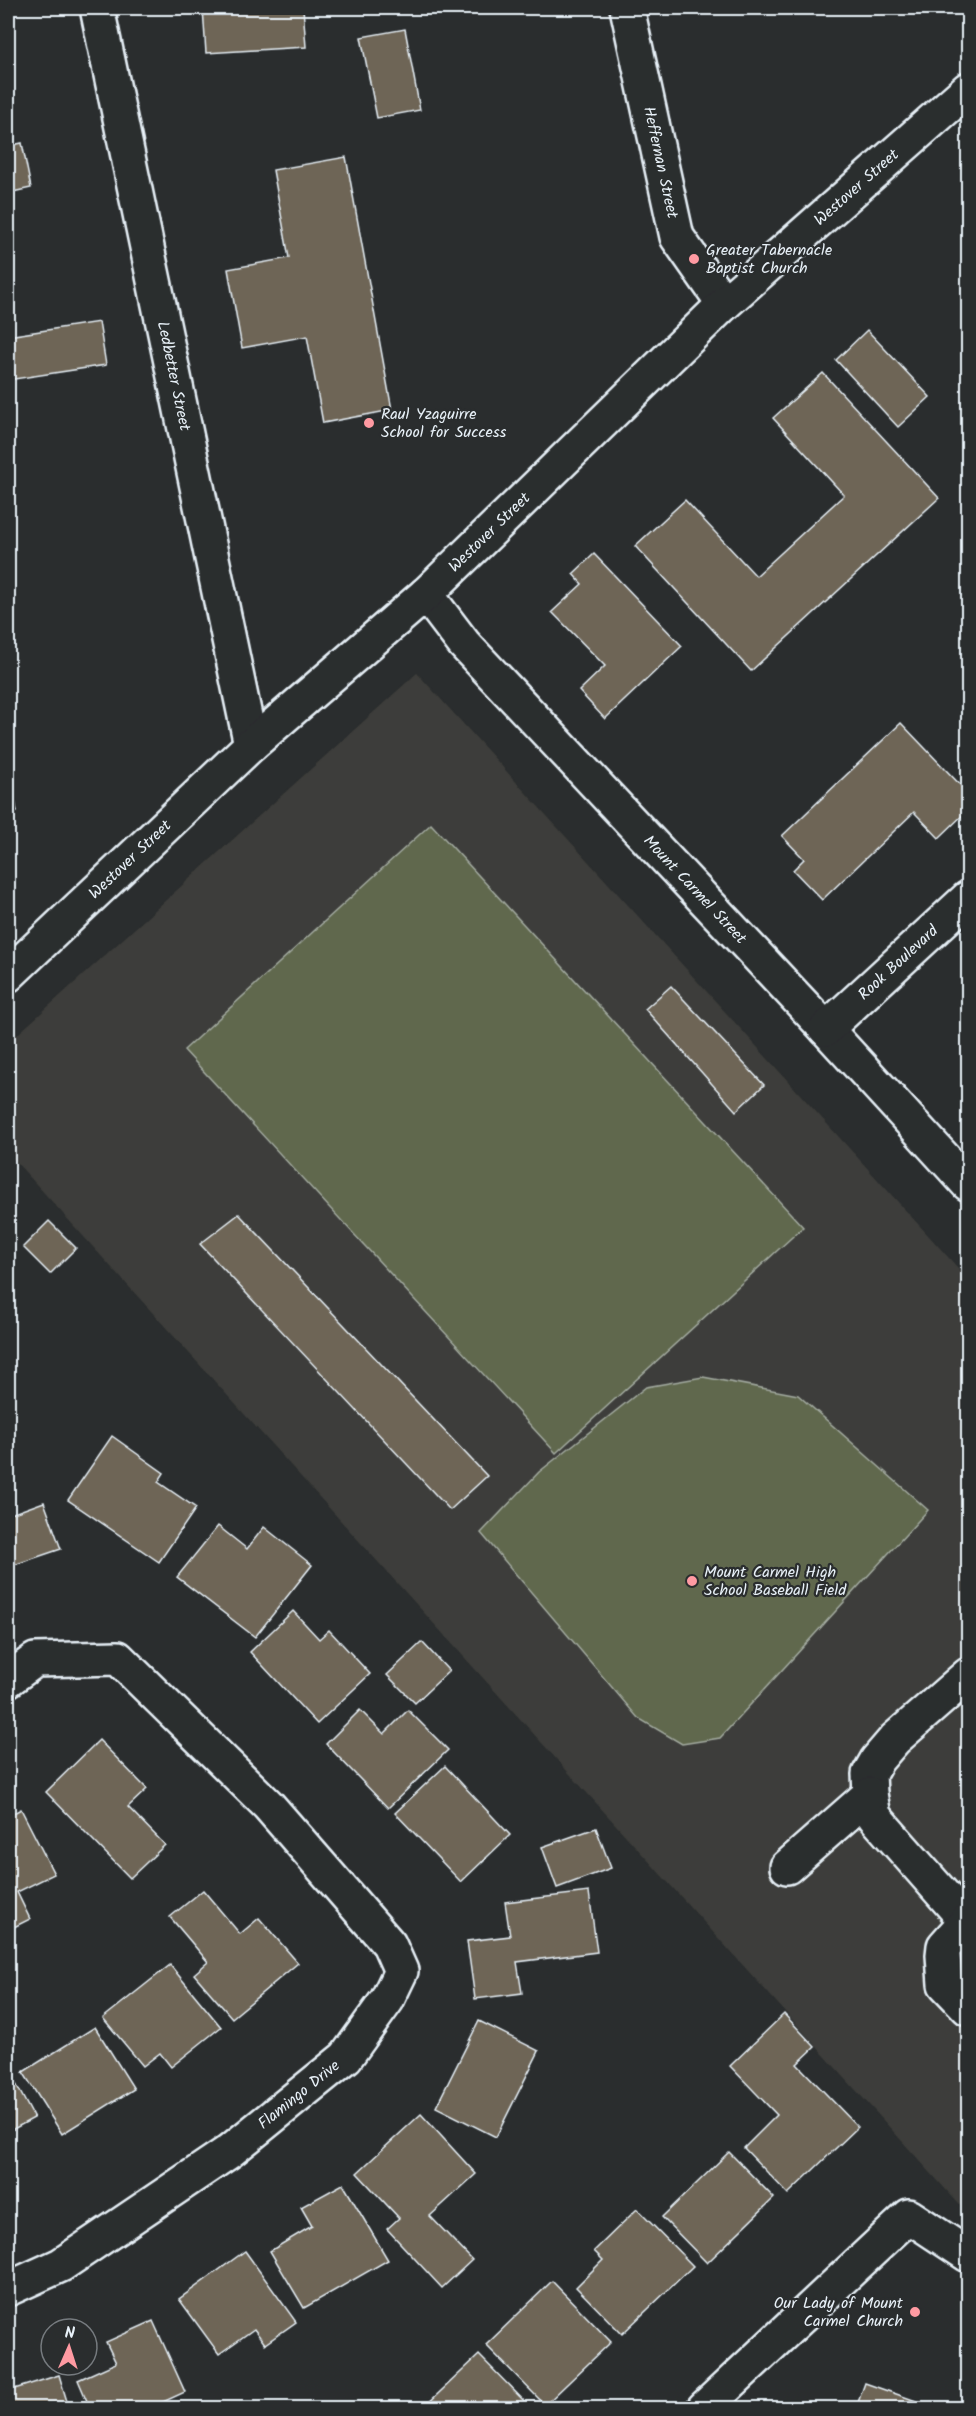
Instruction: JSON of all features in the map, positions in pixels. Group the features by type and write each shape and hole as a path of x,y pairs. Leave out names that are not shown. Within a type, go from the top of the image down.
{"street":[{"name":"Ledbetter Street","path":"97,8 251,745"},
{"name":"Heffernan Street","path":"627,8 677,237 724,304"},
{"name":"Westover Street","path":"8,975 251,745 426,594 724,304 969,88"},
{"name":"Mount Carmel Street","path":"426,594 464,644 826,1029 969,1185"},
{"name":"Rook Boulevard","path":"826,1029 969,898"},
{"name":"Flamingo Drive","path":"8,1680 35,1660 118,1658 268,1805 389,1944 401,1971 387,2000 346,2058 239,2144 61,2265 8,2289"},
{"path":"969,1675 895,1739 877,1760 869,1774 874,1816 955,1908 969,1918 944,1946 943,1955 945,1984 969,2008"},
{"path":"787,1868 870,1794"},
{"path":"704,2409 909,2216 969,2255"}],"shaded area":[{"path":"417,673 968,1279 968,2214 8,1153 8,1043"}],"green space":[{"path":"431,824 803,1227 556,1453 184,1050"},
{"name":"Mount Carmel High School Baseball Field","path":"703,1377 798,1395 928,1510 720,1738 682,1744 638,1718 481,1533 539,1472 646,1387"}],"building":[{"path":"203,8 303,8 306,47 206,53"},
{"path":"405,29 420,110 377,118 361,37"},
{"path":"22,143 31,188 8,193 8,146"},
{"path":"346,157 392,410 323,423 307,336 242,348 228,269 289,258 273,170"},
{"path":"99,322 106,365 8,380 8,336"},
{"path":"867,330 930,397 898,427 836,360"},
{"path":"823,373 939,498 751,671 635,546 685,500 756,576 844,495 773,418"},
{"path":"594,554 682,646 605,719 579,691 605,666 552,612 582,584 573,574"},
{"path":"901,723 968,793 968,810 939,838 914,812 822,900 793,870 804,859 782,836"},
{"path":"8,761 17,812 8,814"},
{"path":"671,986 764,1085 736,1111 645,1009"},
{"path":"239,1214 487,1476 450,1510 200,1244"},
{"path":"49,1221 76,1248 50,1274 23,1247"},
{"path":"112,1436 164,1473 158,1482 196,1508 159,1562 68,1500"},
{"path":"44,1502 61,1549 8,1567 8,1515"},
{"path":"218,1526 247,1549 264,1527 312,1565 255,1637 177,1577"},
{"path":"293,1611 319,1639 329,1630 370,1674 317,1724 250,1652"},
{"path":"422,1642 449,1671 415,1703 387,1675"},
{"path":"360,1710 384,1734 408,1710 448,1750 388,1808 326,1744"},
{"path":"99,1740 147,1789 128,1807 165,1845 130,1878 46,1792"},
{"path":"445,1766 510,1835 461,1882 395,1813"},
{"path":"21,1809 54,1874 17,1892 30,1919 8,1930 8,1816"},
{"path":"596,1828 611,1868 557,1888 542,1847"},
{"path":"203,1890 240,1934 259,1918 298,1963 232,2018 194,1974 208,1962 170,1917"},
{"path":"589,1892 597,1952 517,1962 522,1993 475,1999 467,1941 510,1936 505,1902"},
{"path":"170,1965 221,2027 171,2067 160,2053 143,2066 103,2018"},
{"path":"784,2014 815,2047 797,2064 858,2127 788,2194 744,2148 777,2115 730,2066"},
{"path":"479,2021 539,2051 496,2137 436,2107"},
{"path":"95,2027 134,2089 62,2134 23,2072"},
{"path":"8,2069 34,2118 8,2132"},
{"path":"421,2114 476,2174 430,2216 472,2260 442,2288 387,2229 399,2218 357,2173"},
{"path":"729,2152 774,2198 707,2263 662,2217"},
{"path":"343,2184 388,2260 304,2308 270,2251 312,2226 301,2207"},
{"path":"637,2209 693,2266 622,2334 576,2287 603,2260 594,2251"},
{"path":"245,2251 296,2322 265,2344 254,2329 219,2354 179,2299"},
{"path":"552,2281 611,2342 545,2405 486,2345"},
{"path":"153,2321 185,2392 150,2408 90,2408 78,2380 85,2377 99,2377 99,2371 116,2363 106,2342"},
{"path":"479,2355 531,2408 423,2408"},
{"path":"53,2377 60,2377 69,2408 8,2408 8,2391"},
{"path":"865,2383 936,2408 856,2408"}],"place":[{"name":"Greater Tabernacle Baptist Church","path":"694,259"},
{"name":"Raul Yzaguirre School for Success","path":"369,423"},
{"name":"Mount Carmel High School Baseball Field","path":"692,1581"},
{"name":"Our Lady of Mount Carmel Church","path":"915,2312"}]}
